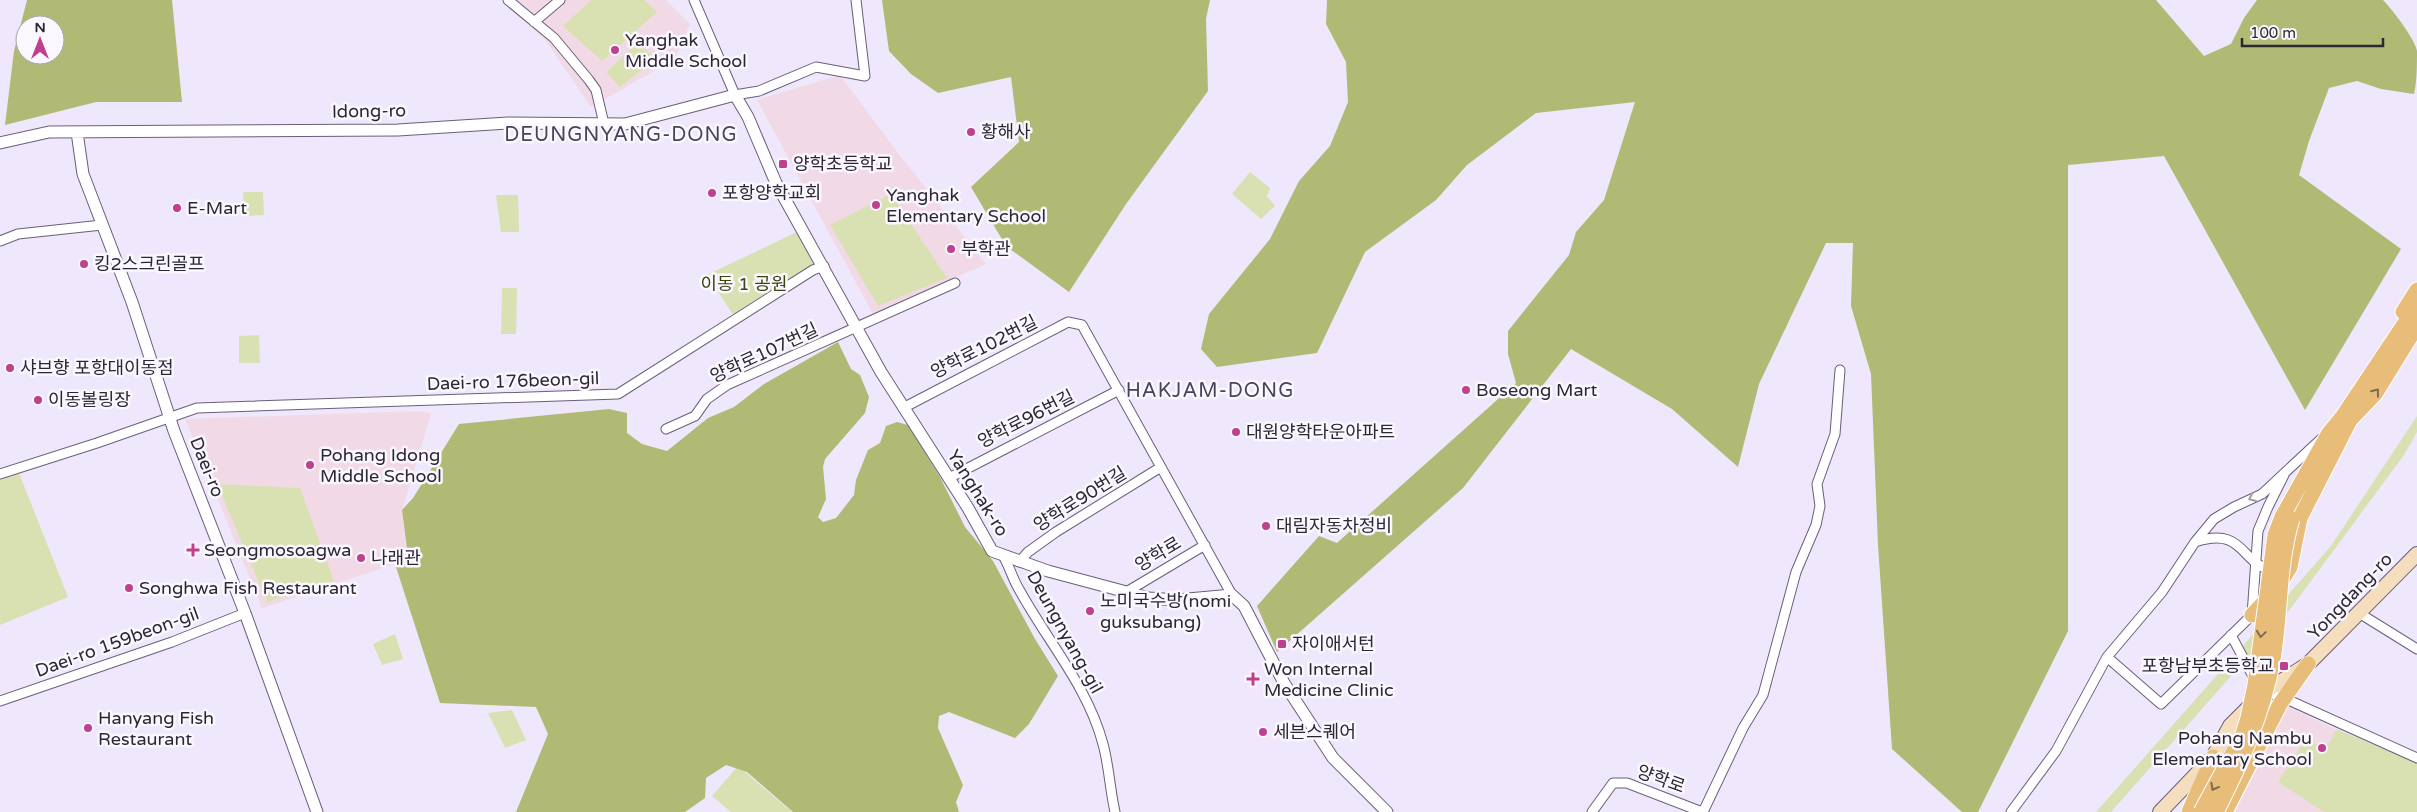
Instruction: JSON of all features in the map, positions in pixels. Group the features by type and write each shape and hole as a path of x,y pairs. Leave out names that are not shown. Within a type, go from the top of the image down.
{"main road":[{"path":"2364,385 2395,324 2417,290"},
{"path":"2216,812 2252,738 2263,707 2274,657 2281,565 2287,518 2329,433 2364,385 2417,305"},
{"path":"2201,812 2242,734 2248,718 2255,685 2275,535 2305,493 2350,418 2375,394 2417,326"},
{"path":"2399,357 2417,337"},
{"path":"2252,615 2276,590 2290,567 2300,518 2350,418"},
{"name":"Yongdang-ro","path":"2160,812 2214,757 2230,726 2263,693 2308,664 2417,554"},
{"path":"2224,812 2260,747 2284,698 2308,664"},
{"path":"2221,743 2234,739 2260,747"},
{"path":"2189,812 2214,757"}],"street":[{"path":"508,0 554,38 596,90 604,124"},
{"path":"534,22 560,0"},
{"name":"Yanghak-ro","path":"694,0 776,183 902,408 949,478 992,551 1019,562 1149,598 1177,600 1232,595"},
{"path":"735,95 758,91 816,67 865,76 856,0"},
{"name":"Idong-ro","path":"0,143 42,133 398,130 508,124 624,124 735,95"},
{"name":"Daei-ro","path":"77,132 81,166 132,302 169,417 245,613 316,812"},
{"path":"0,241 18,234 102,225"},
{"name":"Daei-ro 176beon-gil","path":"0,474 198,408 618,394 813,270 824,266"},
{"name":"양학로107번길","path":"666,429 695,416 707,399 727,385 955,283"},
{"name":"양학로102번길","path":"902,408 1068,322 1082,325 1119,390"},
{"path":"1703,812 1743,728 1763,695 1796,572 1816,525 1820,506 1817,484 1835,434 1840,370"},
{"path":"1119,390 1232,595 1244,606 1284,683 1333,758 1387,812"},
{"name":"양학로96번길","path":"949,478 1119,390"},
{"path":"2011,812 2056,751 2107,657 2162,592 2195,542 2214,519 2262,494 2329,433"},
{"name":"양학로90번길","path":"1019,562 1028,552 1056,532 1161,467"},
{"path":"2107,657 2161,704 2252,615 2258,531 2268,506 2288,469"},
{"path":"2195,542 2210,537 2229,539 2270,570 2275,571 2290,567"},
{"name":"양학로","path":"1128,591 1205,545"},
{"name":"Deungnyang-gil","path":"1004,556 1018,589 1048,637 1065,659 1086,702 1103,744 1116,812"},
{"name":"Daei-ro 159beon-gil","path":"0,701 172,642 245,613"},
{"path":"2359,613 2417,649"},
{"path":"2231,635 2263,693 2284,698 2417,758"},
{"name":"양학로","path":"1592,812 1613,783 1627,783 1703,812"}],"shaded area":[{"name":"Yanghak Middle School","path":"502,0 666,0 690,24 675,59 591,107 546,41"},
{"name":"Yanghak Elementary School","path":"840,75 898,153 986,264 873,314 757,100"},
{"name":"Pohang Idong Middle School","path":"421,411 431,414 402,510 407,560 262,608 185,419"},
{"name":"Pohang Nambu Elementary School","path":"2288,707 2417,767 2417,812 2235,812"}],"green space":[{"path":"27,0 172,0 182,102 96,102 5,125 15,47 15,65 65,65 65,15 23,15"},
{"path":"591,0 644,0 657,12 602,61 563,26"},
{"path":"882,0 1210,0 1206,19 1208,91 1126,204 1069,292 1006,246 971,187 1019,142 1011,77 938,93 911,74 889,51"},
{"path":"1327,0 2156,0 2204,56 2231,44 2244,18 2257,0 2383,0 2403,24 2417,51 2414,94 2381,89 2357,81 2329,88 2309,141 2299,175 2401,249 2305,410 2164,156 2068,165 2068,631 1978,812 1962,812 1892,749 1878,545 1871,374 1851,306 1853,243 1826,243 1759,384 1738,467 1672,409 1571,349 1463,488 1277,652 1257,606 1319,536 1337,543 1516,383 1508,354 1508,331 1569,255 1576,232 1604,200 1635,102 1536,113 1467,165 1436,200 1365,252 1317,353 1217,367 1201,349 1209,314 1270,239 1299,181 1330,146 1348,102 1346,62 1326,24"},
{"path":"638,43 656,59 620,87 606,72"},
{"path":"1250,172 1270,188 1267,196 1275,206 1261,219 1232,194"},
{"path":"243,192 263,192 264,215 244,216"},
{"path":"891,194 947,278 878,306 830,225"},
{"path":"496,195 518,195 519,232 501,232"},
{"name":"이동 1 공원","path":"801,230 824,266 734,316 707,275"},
{"path":"502,288 517,288 516,334 501,334"},
{"path":"259,335 260,363 239,363 239,336"},
{"path":"838,342 851,369 860,375 869,397 865,413 825,459 823,467 826,499 818,517 823,522 836,518 854,495 856,480 868,450 880,443 886,426 897,422 908,425 940,477 965,527 993,561 1035,639 1058,676 1029,724 1015,738 949,712 939,716 938,728 963,785 956,802 959,812 793,812 747,772 726,765 706,778 705,798 685,812 516,812 548,734 536,707 440,703 396,567 408,557 402,510 413,498 459,424 609,409 627,413 627,433 642,444 667,451 708,418 734,407 764,384"},
{"path":"2417,416 2417,432 2404,455 2291,608 2111,812 2096,812 2331,546"},
{"path":"17,468 68,597 0,625 0,474"},
{"path":"217,484 300,488 334,581 267,602"},
{"path":"395,634 403,659 382,665 373,644"},
{"path":"512,710 526,740 505,748 488,713"},
{"name":"Pohang Nambu Elementary School","path":"2336,729 2417,763 2417,812 2324,812 2278,782 2302,745 2330,743"},
{"path":"738,766 792,812 731,812 712,796"}],"place":[{"name":"Yanghak Middle School","path":"615,50"},
{"name":"황해사","path":"971,132"},
{"name":"양학초등학교","path":"783,164"},
{"name":"포항양학교회","path":"712,193"},
{"name":"Yanghak Elementary School","path":"876,205"},
{"name":"E-Mart","path":"177,208"},
{"name":"부학관","path":"951,249"},
{"name":"킹2스크린골프","path":"84,264"},
{"name":"샤브향 포항대이동점","path":"10,368"},
{"name":"Boseong Mart","path":"1466,390"},
{"name":"이동볼링장","path":"38,400"},
{"name":"대원양학타운아파트","path":"1236,432"},
{"name":"Pohang Idong Middle School","path":"310,465"},
{"name":"대림자동차정비","path":"1266,526"},
{"name":"Seongmosoagwa","path":"193,550"},
{"name":"나래관","path":"361,558"},
{"name":"Songhwa Fish Restaurant","path":"129,588"},
{"name":"노미국수방(nomi guksubang)","path":"1090,611"},
{"name":"자이애서턴","path":"1282,644"},
{"name":"포항남부초등학교","path":"2284,666"},
{"name":"Won Internal Medicine Clinic","path":"1253,679"},
{"name":"Hanyang Fish Restaurant","path":"88,728"},
{"name":"세븐스퀘어","path":"1263,732"},
{"name":"Pohang Nambu Elementary School","path":"2322,748"}],"district":[{"name":"DEUNGNYANG-DONG","path":"621,135"},
{"name":"HAKJAM-DONG","path":"1210,391"}]}
